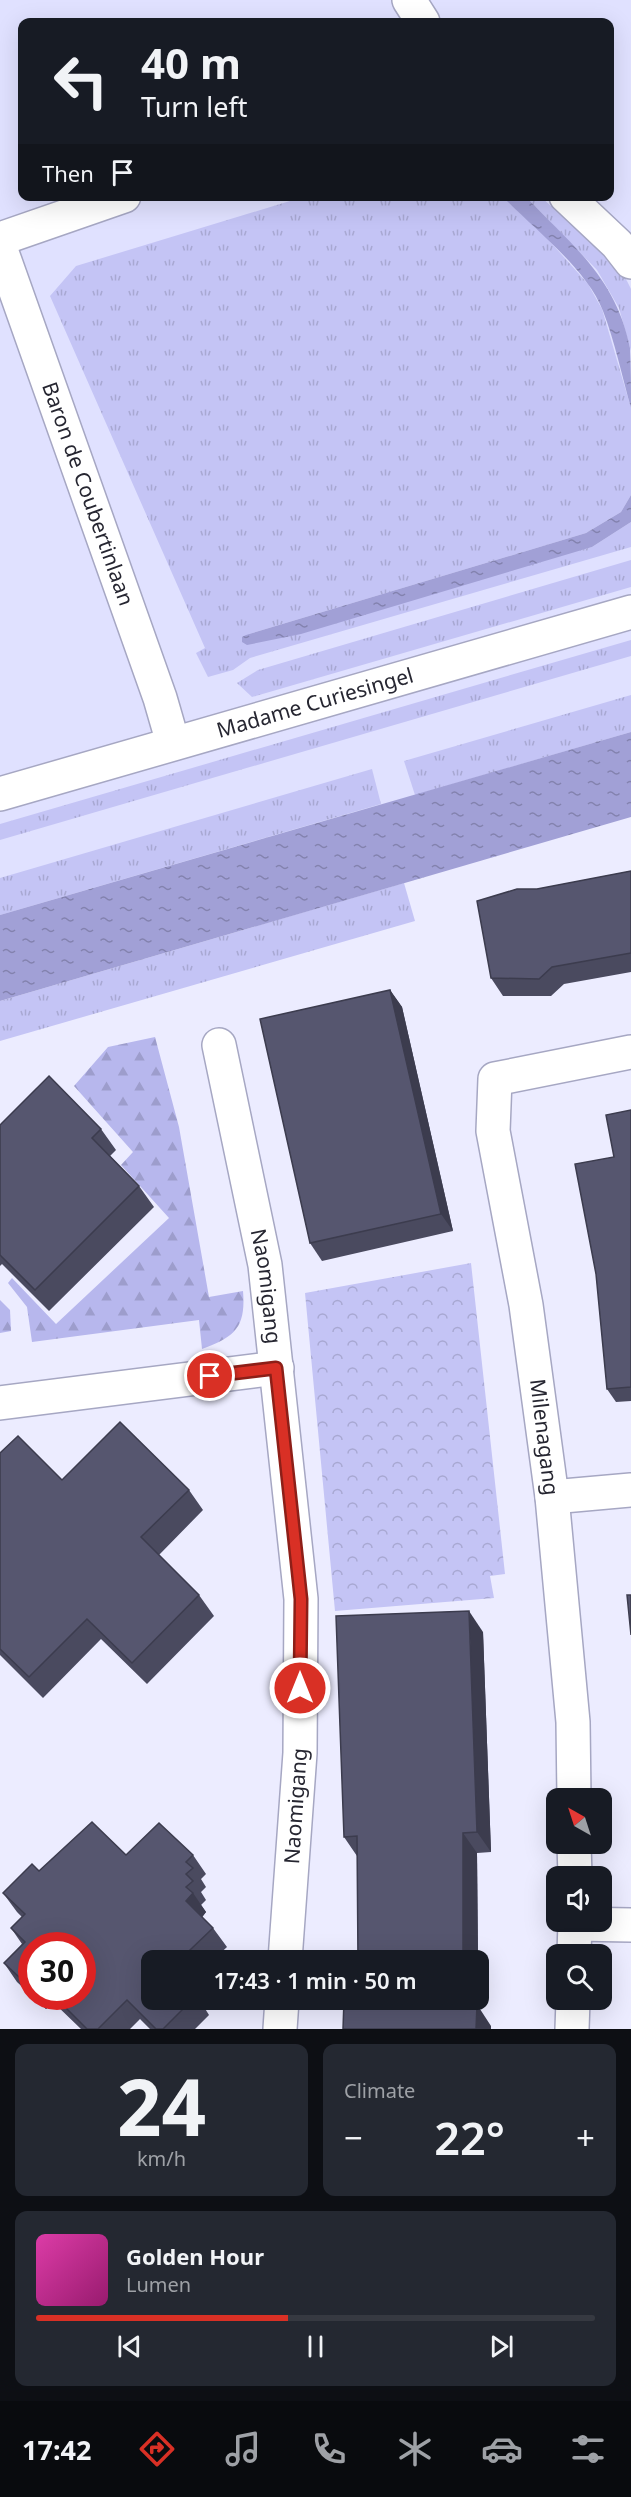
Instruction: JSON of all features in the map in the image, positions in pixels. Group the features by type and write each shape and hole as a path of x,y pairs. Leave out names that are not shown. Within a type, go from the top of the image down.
{"street":[{"path":"409,0 420,18"},
{"path":"0,239 110,201"},
{"path":"571,201 617,244 631,262"},
{"name":"Baron de Coubertinlaan","path":"0,247 156,686 173,742"},
{"name":"Madame Curiesingel","path":"0,794 173,742 631,612"},
{"name":"Naomigang","path":"219,1045 265,1265 301,1599 300,1753 286,1950"},
{"name":"Milenagang","path":"574,1788 573,1722 552,1497 526,1305 493,1131 495,1079 631,1052"},
{"path":"0,1403 276,1368"},
{"path":"552,1497 631,1491"},
{"path":"575,1934 631,1925"},
{"path":"280,2029 281,2010"},
{"path":"572,2029 573,2010"}],"shaded area":[{"path":"0,0 631,0 631,777 0,957"}],"green space":[{"path":"290,201 507,201 545,236 588,284 602,309 631,408 631,495 621,512 586,533 246,635 592,547 631,522 631,547 250,658 233,670 208,677 196,653 205,648 50,296 76,266"},
{"path":"530,201 545,201 611,260 627,281 631,289 631,351 619,308 597,270"},
{"path":"631,560 631,587 252,697 237,683 258,670"},
{"path":"631,640 631,656 0,840 0,824"},
{"path":"631,695 631,732 415,795 404,761"},
{"path":"372,769 381,804 0,915 0,878"},
{"path":"404,883 415,921 0,1041 0,1001"},
{"path":"155,1037 179,1127 209,1297 243,1291 240,1322 236,1329 223,1340 202,1349 199,1320 32,1342 27,1307 8,1283 12,1278 56,1324 169,1218 121,1165 133,1152 74,1086 108,1047"},
{"path":"471,1263 505,1574 490,1576 494,1598 335,1611 305,1293"},
{"path":"0,1300 10,1310 11,1331 0,1333"}],"water":[{"path":"507,201 530,201 576,248 603,282 623,323 630,348 631,408 603,311 585,280 559,250"},
{"path":"631,495 631,522 592,547 301,634 247,645 242,642 242,637 246,635 586,533 621,512"},
{"path":"631,732 631,817 0,1001 0,915"}],"building":[{"path":"631,871 631,953 552,967 539,979 491,978 477,901 517,889 537,889"},
{"path":"390,990 441,1214 310,1243 260,1019"},
{"path":"49,1076 101,1129 92,1138 139,1186 35,1290 0,1255 0,1125"},
{"path":"631,1110 631,1387 607,1389 596,1274 575,1164 614,1157 606,1115"},
{"path":"120,1422 189,1490 141,1537 199,1595 132,1663 87,1619 29,1677 0,1649 0,1453 18,1436 62,1480"},
{"path":"627,1595 631,1595 631,1635"},
{"path":"469,1611 477,1832 463,1833 463,1950 358,1950 357,1836 344,1837 336,1616"},
{"path":"92,1822 126,1855 159,1823 193,1855 186,1862 193,1868 186,1874 193,1881 186,1887 193,1893 186,1901 213,1928 190,1950 141,1950 141,2010 182,2010 163,2029 156,2029 127,2000 98,2029 87,2029 68,2010 96,2010 96,1932 18,1932 18,1935 11,1928 25,1914 3,1893 32,1864 39,1871"},
{"path":"18,1949 18,1976 4,1963"},
{"path":"344,2010 477,2010 476,2029 343,2029"}],"route":[{"path":"210,1376 276,1368 301,1599 300,1688"}]}
